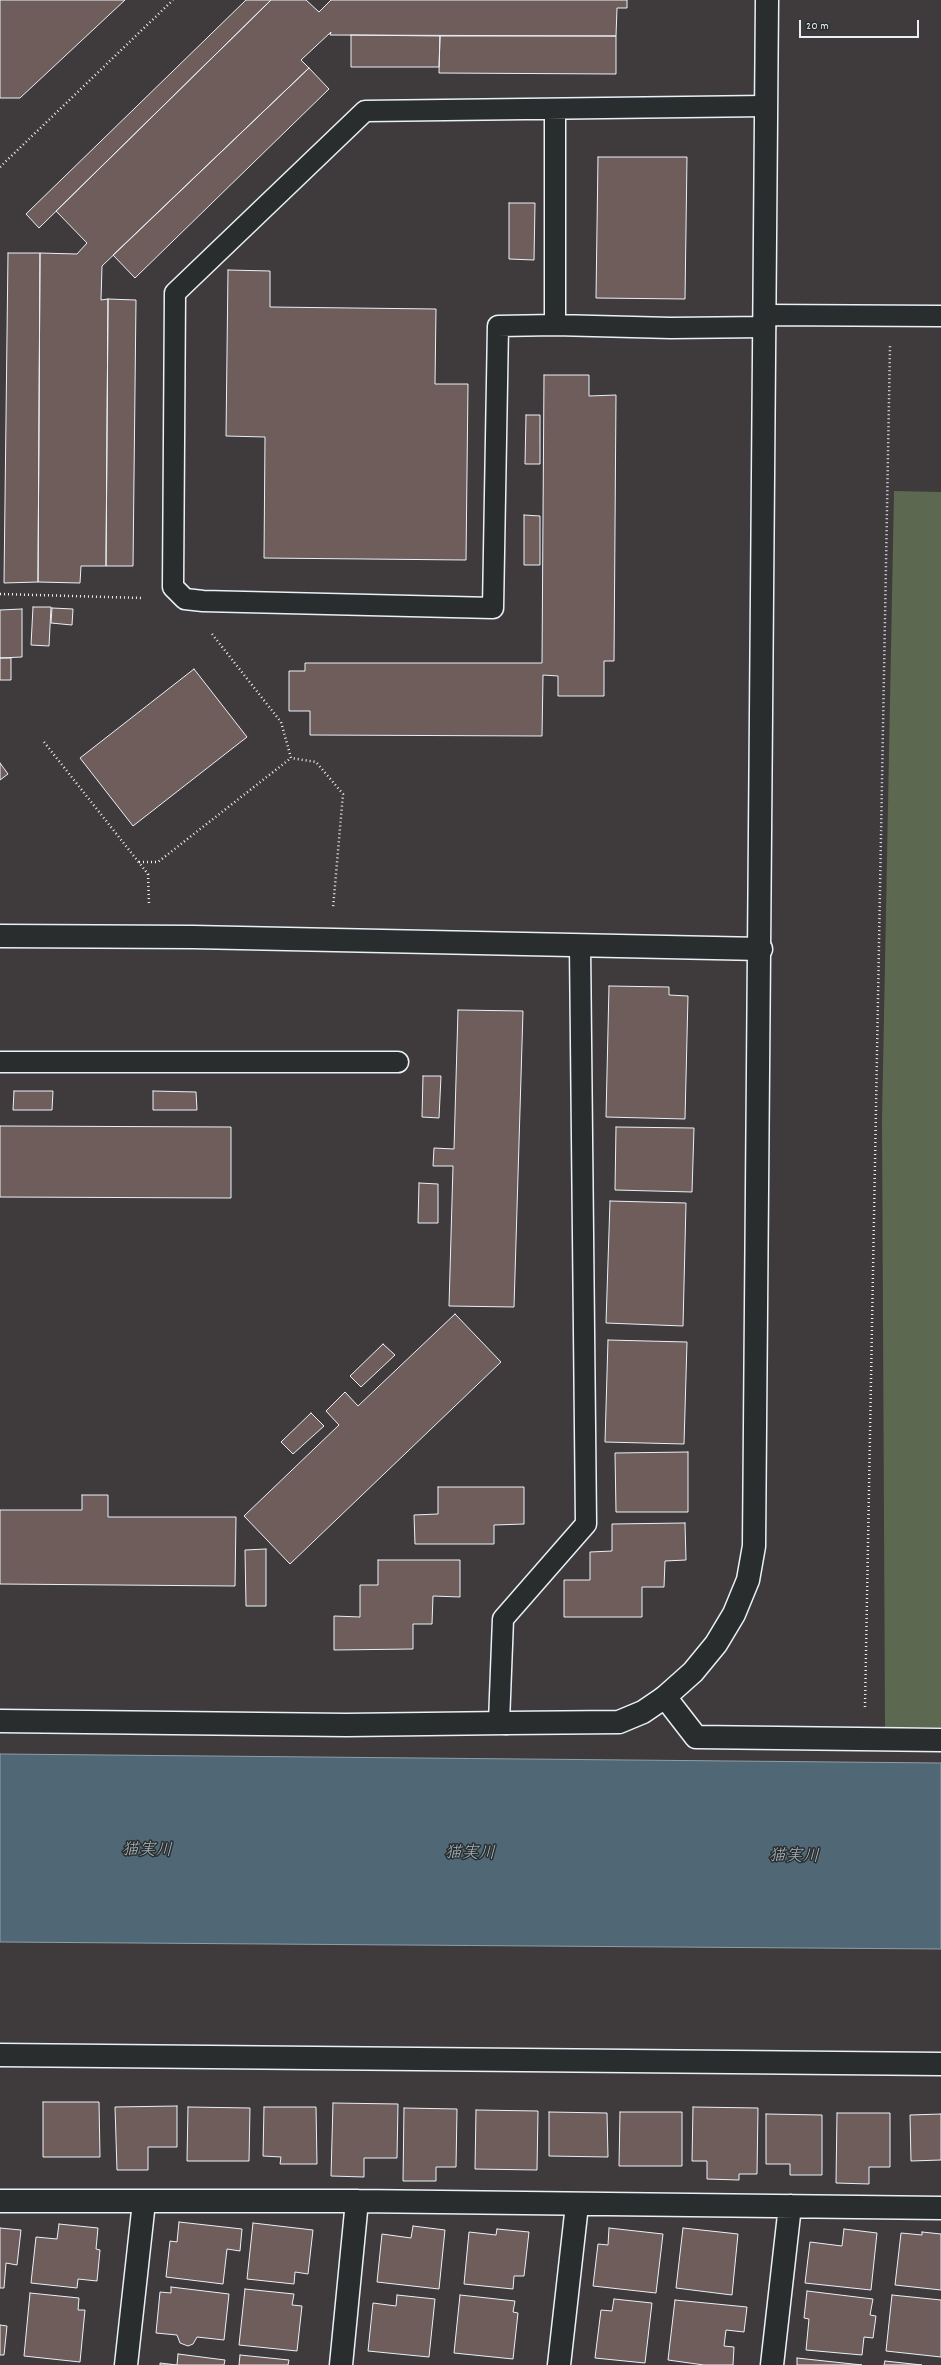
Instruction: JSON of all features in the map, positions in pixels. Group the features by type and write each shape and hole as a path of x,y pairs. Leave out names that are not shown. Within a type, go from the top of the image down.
{"street":[{"path":"0,1721 346,1725 618,1722 643,1712 665,1697 693,1672 716,1644 734,1614 748,1580 754,1546 761,949 765,106 767,0"},
{"path":"0,936 201,938 761,949"},
{"path":"665,1697 696,1737 941,1740"},
{"path":"0,2055 941,2064"},
{"path":"0,2201 357,2201 577,2205 941,2208"},
{"path":"341,2365 357,2201"},
{"path":"126,2365 144,2202"},
{"path":"558,2365 577,2205"},
{"path":"772,2365 790,2206"}],"lane":[{"path":"765,106 365,111 175,293 173,587 185,599 493,608 498,326 555,325 671,328 765,321 890,316 941,316"},
{"path":"555,108 555,325"},
{"path":"502,1723 503,1619 586,1524 580,945"},
{"path":"0,1062 398,1062"}],"path":[{"path":"0,166 173,0"},
{"path":"864,1740 890,316"},
{"path":"0,594 185,599 281,722 291,758"},
{"path":"44,742 148,874 149,910"},
{"path":"139,862 158,862 291,758 316,762 343,794 332,910"}],"green space":[{"path":"894,491 941,492 941,1727 885,1727 882,1120"}],"water":[{"name":"猫実川","path":"0,1754 941,1763 941,1949 0,1942"}],"building":[{"path":"0,0 125,0 20,98 0,98"},
{"path":"246,0 271,0 39,228 26,214"},
{"path":"271,0 306,0 319,12 331,0 627,0 627,8 617,8 616,36 330,35 331,32 301,60 309,68 102,266 101,300 108,299 106,566 81,566 80,583 38,582 40,253 77,254 87,243 56,211"},
{"path":"351,35 440,36 439,67 351,67"},
{"path":"440,36 616,36 616,74 439,73"},
{"path":"309,68 329,89 135,278 113,255"},
{"path":"598,157 687,157 685,299 596,298"},
{"path":"509,203 535,203 534,260 509,259"},
{"path":"8,253 40,253 38,582 4,583"},
{"path":"228,270 270,271 270,307 436,309 435,384 468,384 466,560 264,558 265,437 226,436"},
{"path":"108,299 136,300 133,566 106,566"},
{"path":"544,375 589,375 589,396 616,395 614,661 604,661 604,696 558,696 558,676 543,675 542,736 310,735 310,711 289,711 289,671 305,671 305,663 542,663"},
{"path":"526,415 540,415 540,464 525,464"},
{"path":"524,515 540,516 540,565 524,565"},
{"path":"33,607 51,607 49,646 31,645"},
{"path":"52,608 73,609 72,625 51,623"},
{"path":"22,609 22,657 0,658 0,610"},
{"path":"0,658 11,658 11,680 0,680"},
{"path":"194,669 247,737 133,826 80,758"},
{"path":"0,763 8,774 0,780"},
{"path":"609,986 669,987 669,995 688,996 685,1119 606,1117"},
{"path":"458,1010 523,1011 514,1307 449,1306 453,1166 433,1166 434,1148 454,1149"},
{"path":"423,1076 441,1076 439,1118 422,1117"},
{"path":"14,1091 53,1091 52,1110 13,1110"},
{"path":"153,1091 196,1092 197,1110 153,1110"},
{"path":"0,1126 231,1127 231,1198 0,1197"},
{"path":"616,1127 694,1128 692,1192 615,1190"},
{"path":"419,1183 438,1184 438,1223 418,1223"},
{"path":"610,1201 686,1203 683,1326 606,1323"},
{"path":"455,1314 501,1362 290,1564 244,1516 339,1425 326,1411 345,1392 358,1406"},
{"path":"608,1340 687,1342 684,1444 605,1442"},
{"path":"383,1344 395,1355 361,1387 350,1376"},
{"path":"311,1413 324,1426 293,1454 281,1442"},
{"path":"688,1452 688,1512 616,1512 615,1453"},
{"path":"438,1487 524,1487 524,1524 494,1525 494,1544 415,1544 414,1515 438,1514"},
{"path":"82,1495 108,1495 108,1517 236,1517 235,1586 0,1584 0,1510 82,1510"},
{"path":"685,1523 686,1560 665,1561 664,1587 642,1587 642,1617 564,1617 564,1580 590,1580 590,1552 612,1551 612,1524"},
{"path":"266,1549 266,1606 246,1606 245,1550"},
{"path":"378,1560 460,1560 460,1597 433,1596 432,1624 413,1624 413,1649 334,1650 334,1616 360,1617 360,1585 378,1585"},
{"path":"43,2102 99,2102 100,2157 43,2157"},
{"path":"333,2103 398,2104 397,2158 364,2158 364,2177 331,2176"},
{"path":"177,2106 177,2147 148,2147 148,2170 117,2170 115,2107"},
{"path":"188,2107 250,2108 249,2161 187,2161"},
{"path":"264,2107 316,2107 317,2164 280,2164 281,2157 263,2156"},
{"path":"693,2107 758,2108 757,2174 739,2174 739,2180 707,2179 707,2161 692,2161"},
{"path":"404,2108 457,2109 456,2167 436,2167 436,2181 403,2181"},
{"path":"476,2110 538,2111 537,2170 475,2169"},
{"path":"549,2112 607,2113 608,2157 549,2156"},
{"path":"620,2112 682,2112 682,2166 619,2166"},
{"path":"837,2113 890,2113 890,2167 869,2167 869,2184 836,2183"},
{"path":"766,2114 822,2115 822,2175 790,2175 790,2164 766,2164"},
{"path":"941,2114 941,2160 911,2161 910,2115"},
{"path":"179,2222 242,2229 240,2251 227,2249 223,2284 166,2277 170,2241 177,2242"},
{"path":"253,2223 313,2230 308,2274 295,2272 294,2284 247,2279"},
{"path":"59,2224 98,2228 96,2249 100,2250 97,2281 78,2279 77,2288 31,2283 36,2237 57,2239"},
{"path":"413,2226 445,2230 439,2289 377,2282 382,2234 411,2238"},
{"path":"0,2228 21,2230 17,2265 6,2263 4,2288 0,2288"},
{"path":"609,2228 663,2234 656,2293 593,2286 598,2244 608,2245"},
{"path":"683,2228 738,2234 732,2295 676,2288"},
{"path":"497,2229 529,2232 524,2276 514,2276 513,2289 464,2284 469,2232 496,2235"},
{"path":"844,2229 877,2233 871,2290 805,2283 810,2242 842,2246"},
{"path":"922,2232 941,2234 941,2290 895,2285 901,2233 922,2235"},
{"path":"171,2287 229,2294 224,2340 197,2337 193,2344 188,2346 180,2343 177,2335 156,2333 160,2292 171,2293"},
{"path":"245,2289 294,2294 292,2305 302,2306 297,2351 239,2345"},
{"path":"807,2291 873,2299 870,2315 876,2316 873,2338 864,2337 862,2355 806,2350 809,2319 804,2318"},
{"path":"30,2293 79,2298 78,2310 85,2310 80,2362 24,2356"},
{"path":"397,2295 435,2299 429,2357 368,2351 373,2303 396,2306"},
{"path":"460,2295 515,2301 513,2312 518,2313 513,2359 454,2353"},
{"path":"892,2295 941,2300 941,2357 886,2351"},
{"path":"614,2299 652,2303 645,2363 595,2358 601,2310 612,2311"},
{"path":"675,2300 747,2307 744,2332 726,2330 724,2346 734,2347 733,2365 704,2365 668,2360"},
{"path":"0,2325 7,2326 4,2355 0,2355"},
{"path":"178,2354 225,2360 224,2365 177,2365"},
{"path":"240,2355 289,2360 288,2365 239,2365"},
{"path":"797,2358 862,2365 797,2365"},
{"path":"885,2361 922,2365 884,2365"},
{"path":"160,2363 177,2365 160,2365"}]}
